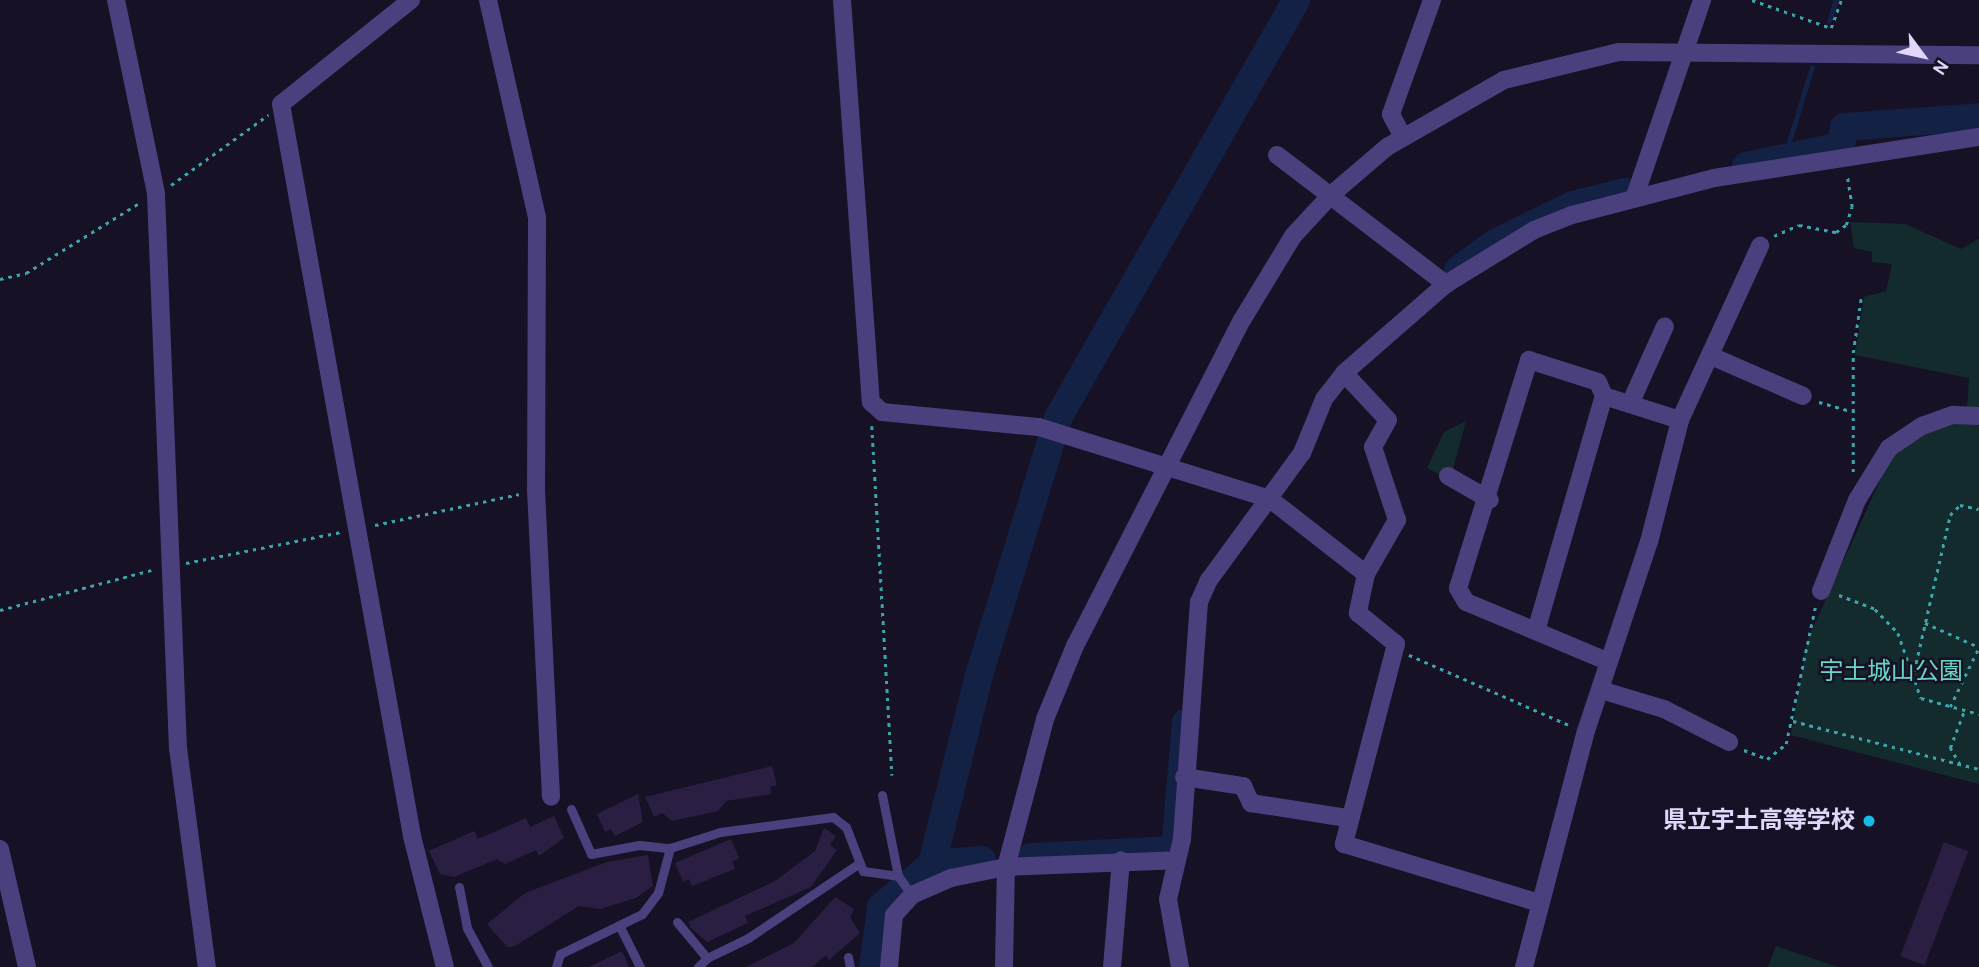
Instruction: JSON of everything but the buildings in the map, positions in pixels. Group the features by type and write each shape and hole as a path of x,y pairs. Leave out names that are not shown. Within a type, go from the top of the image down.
{"street":[{"path":"116,0 156,194 178,748 207,967"},
{"path":"411,0 281,104 412,836 445,967"},
{"path":"488,0 537,218 536,490 551,797"},
{"path":"842,0 871,402 882,412 1039,426 1170,463 1270,499 1366,574"},
{"path":"1636,196 1702,0"},
{"path":"1403,137 1391,114 1427,1"},
{"path":"1004,967 1006,867 1045,719 1170,463 1260,289 1293,236 1332,194 1403,137 1504,80 1619,52 1686,50 1979,55"},
{"path":"1180,967 1168,899 1177,860 1184,776 1198,671 1199,602 1270,499 1344,373 1446,284 1534,230 1636,196 1844,153 1979,137"},
{"path":"1277,155 1332,194 1446,284"},
{"path":"1524,967 1586,731 1601,690 1681,419 1760,246"},
{"path":"1630,404 1665,326"},
{"path":"1711,356 1803,396"},
{"path":"1536,631 1604,396 1598,382 1529,360 1490,500 1458,588 1466,602 1609,662"},
{"path":"1344,373 1388,420 1373,447 1397,520 1366,574 1358,614 1393,638 1396,650 1348,818 1344,844 1358,852 1539,903"},
{"path":"1604,396 1681,419"},
{"path":"1821,591 1857,500 1889,448 1922,426 1953,415 1979,416"},
{"path":"1448,476 1490,500"},
{"path":"1601,690 1664,709 1729,742"},
{"path":"1184,776 1243,786 1251,803 1348,818"},
{"path":"0,849 27,967"},
{"path":"1112,967 1121,860"},
{"path":"889,967 894,915 911,893 951,878 1006,867 1121,860 1177,860"}],"lane":[{"path":"882,795 899,878 911,893"},
{"path":"571,809 591,854 639,845 670,848 819,815 846,827 858,864"},
{"path":"556,967 560,954 642,914 658,893 670,848"},
{"path":"858,864 899,878"},
{"path":"698,967 707,958 748,938 858,864"},
{"path":"459,887 467,928 488,967"},
{"path":"677,922 707,958"},
{"path":"619,925 640,967"}],"path":[{"path":"1752,0 1830,28 1841,0"},
{"path":"0,279 26,273 55,250 156,194 281,104"},
{"path":"1760,246 1799,225 1836,232 1846,225 1853,208 1844,153"},
{"path":"1853,484 1851,411 1861,298"},
{"path":"1803,396 1851,411"},
{"path":"871,402 892,775"},
{"path":"1912,683 1950,515 1960,505 1979,509"},
{"path":"0,610 170,566"},
{"path":"1729,742 1768,759 1786,744 1793,721 1802,642 1821,591 1875,609 1898,634 1912,683 1921,698 1949,708 1979,714"},
{"path":"1925,623 1979,647 1949,708"},
{"path":"1396,650 1586,731"},
{"path":"1960,765 1950,748 1964,711"},
{"path":"1793,721 1979,769"}],"green space":[{"path":"1850,222 1905,224 1961,249 1979,239 1979,409 1967,408 1969,378 1855,355 1864,297 1886,291 1892,264 1872,262 1872,252 1854,248"},
{"path":"1466,421 1450,480 1427,468 1444,432"},
{"name":"宇土城山公園","path":"1965,421 1979,422 1979,784 1791,735 1807,641 1893,452 1927,431"},
{"path":"1776,946 1838,967 1768,967"}],"waterway":[{"path":"873,967 881,907 932,864 980,672 1058,418 1296,0"},
{"path":"1829,21 1836,0"},
{"path":"1784,158 1812,67"},
{"path":"1746,166 1841,146 1844,127 1979,117"},
{"path":"1458,270 1495,243 1573,205 1625,192"},
{"path":"1031,857 1175,850 1186,722"},
{"path":"932,864 982,860"}],"place":[{"name":"県立宇土高等学校","path":"1869,821"}]}
